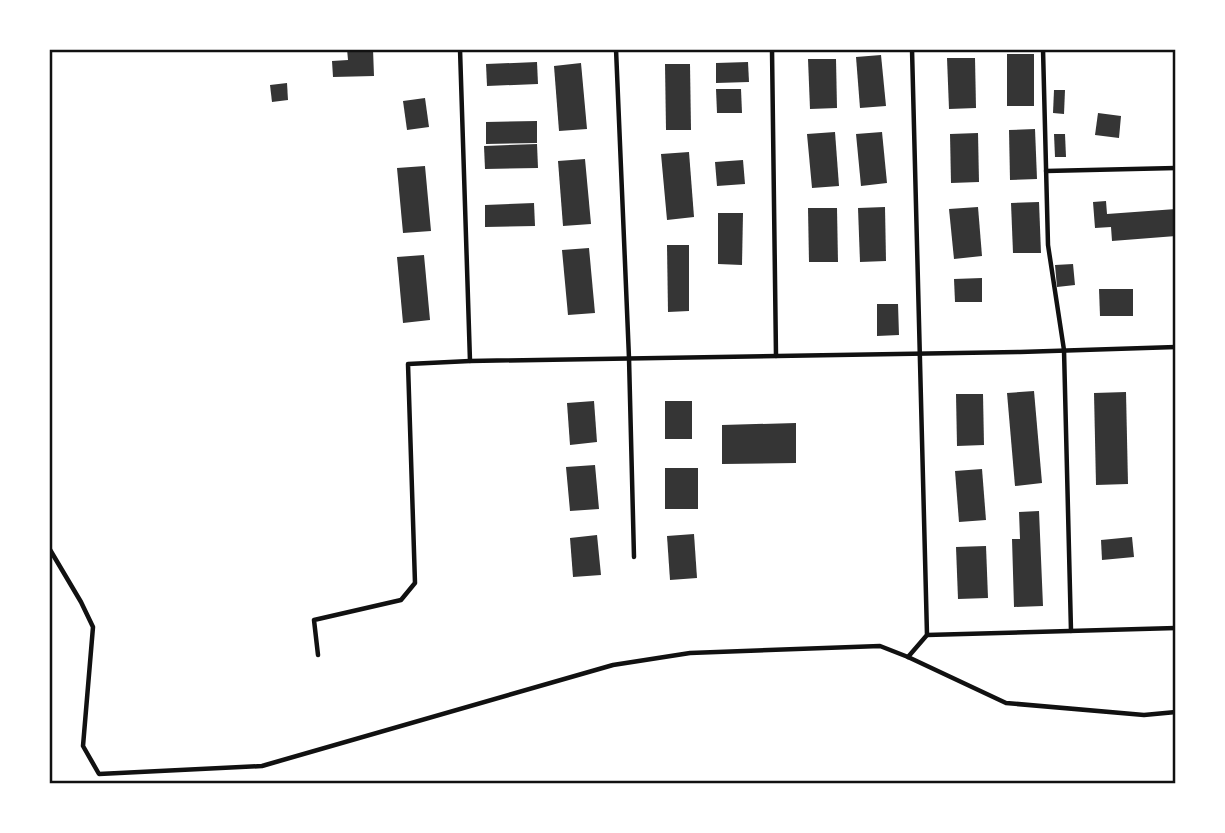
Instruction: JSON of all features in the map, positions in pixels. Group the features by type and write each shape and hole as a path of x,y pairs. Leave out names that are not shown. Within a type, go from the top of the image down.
{"lane":[{"path":"460,49 470,361"},
{"path":"616,49 634,557"},
{"path":"772,49 776,356"},
{"path":"908,657 927,635 912,49"},
{"path":"1042,49 1048,245 1064,350 1071,631"},
{"path":"1046,171 1176,168"},
{"path":"318,655 314,620 401,600 415,583 408,364 1176,347"},
{"path":"49,548 93,627 83,746 99,774 262,766 613,665 690,653 880,646 1006,703 1144,715 1176,712"},
{"path":"927,635 1176,628"}],"building":[{"path":"347,49 373,49 374,76 333,77 332,61 348,60"},
{"path":"1007,54 1034,54 1034,106 1007,106"},
{"path":"881,55 886,106 860,108 856,57"},
{"path":"947,58 975,58 976,108 949,109"},
{"path":"808,59 836,59 837,108 810,109"},
{"path":"537,62 538,84 487,86 486,64"},
{"path":"748,62 749,82 716,83 716,63"},
{"path":"581,63 587,129 559,131 554,66"},
{"path":"665,64 690,64 691,130 666,130"},
{"path":"287,83 288,100 272,102 270,85"},
{"path":"716,89 741,89 742,113 717,113"},
{"path":"1054,90 1065,90 1064,114 1053,113"},
{"path":"425,98 429,127 407,130 403,101"},
{"path":"1098,113 1121,116 1119,138 1095,135"},
{"path":"537,121 537,143 486,144 486,122"},
{"path":"1035,129 1037,179 1010,180 1009,130"},
{"path":"835,132 839,186 812,188 807,134"},
{"path":"882,132 887,183 861,186 856,134"},
{"path":"978,133 979,182 951,183 950,134"},
{"path":"1054,134 1065,134 1066,157 1055,157"},
{"path":"537,144 538,168 485,169 484,146"},
{"path":"689,152 694,217 667,220 661,154"},
{"path":"585,159 591,224 563,226 558,161"},
{"path":"743,160 745,184 717,186 715,162"},
{"path":"425,166 431,231 403,233 397,168"},
{"path":"1106,201 1107,214 1176,209 1176,236 1112,241 1111,227 1095,228 1093,202"},
{"path":"1039,202 1041,253 1013,253 1011,203"},
{"path":"534,203 535,226 485,227 485,205"},
{"path":"885,207 886,261 860,262 858,208"},
{"path":"978,207 982,256 954,259 949,209"},
{"path":"808,208 837,208 838,262 809,262"},
{"path":"718,213 743,213 742,265 718,264"},
{"path":"667,245 689,245 689,311 668,312"},
{"path":"589,248 595,313 568,315 562,250"},
{"path":"424,255 430,320 403,323 397,257"},
{"path":"1073,264 1075,285 1057,287 1055,265"},
{"path":"982,278 982,302 955,302 954,279"},
{"path":"1099,289 1133,289 1133,316 1100,316"},
{"path":"877,304 898,304 899,335 877,336"},
{"path":"1034,391 1042,483 1015,486 1007,393"},
{"path":"1126,392 1128,484 1096,485 1094,393"},
{"path":"956,394 983,394 984,445 957,446"},
{"path":"594,401 597,442 570,445 567,403"},
{"path":"665,401 692,401 692,439 665,439"},
{"path":"796,423 796,463 722,464 722,425"},
{"path":"595,465 599,509 570,511 566,467"},
{"path":"665,468 698,468 698,509 665,509"},
{"path":"982,469 986,520 959,522 955,471"},
{"path":"1039,511 1043,606 1014,607 1012,539 1020,539 1019,512"},
{"path":"694,534 697,578 670,580 667,536"},
{"path":"597,535 601,575 573,577 570,538"},
{"path":"1132,537 1134,557 1102,560 1101,540"},
{"path":"986,546 988,598 958,599 956,547"}]}
